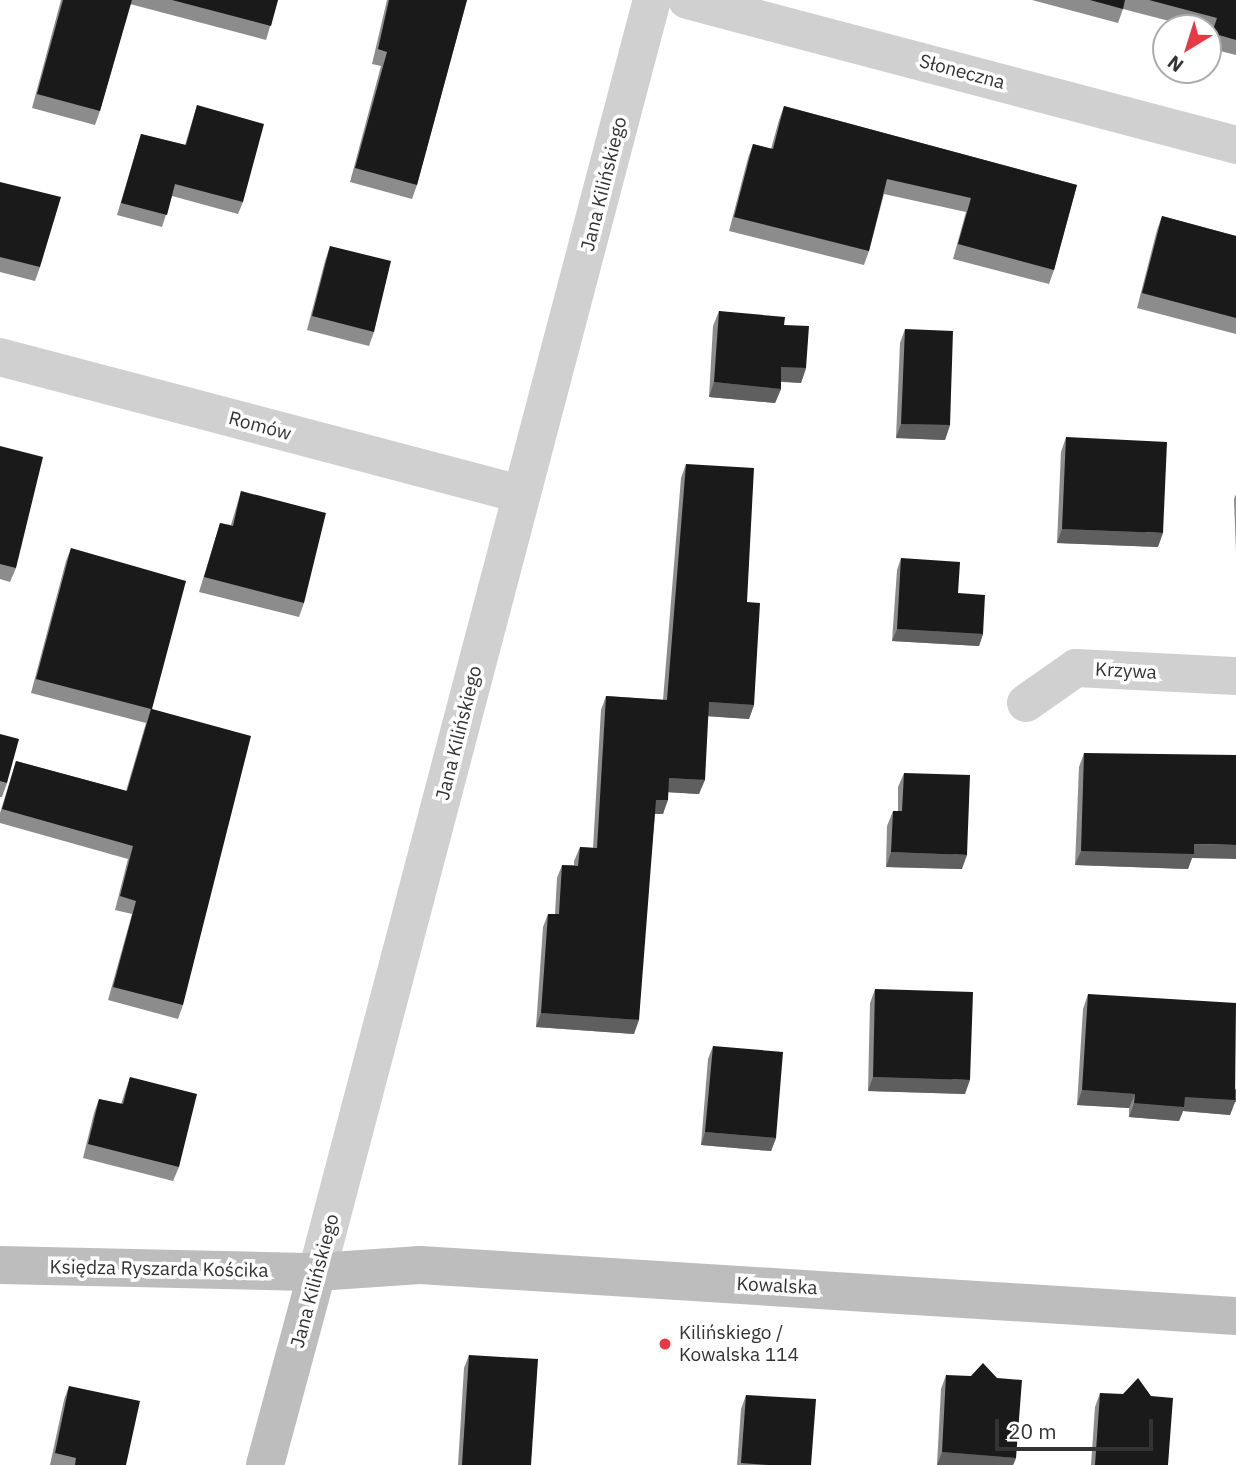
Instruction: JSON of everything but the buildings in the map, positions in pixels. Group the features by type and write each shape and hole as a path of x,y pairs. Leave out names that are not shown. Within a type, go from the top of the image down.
{"street":[{"name":"Jana Kilińskiego","path":"265,1465 652,0"},
{"name":"Słoneczna","path":"687,0 1236,145"},
{"name":"Romów","path":"0,357 520,494"},
{"name":"Krzywa","path":"1026,703 1076,668 1236,676"},
{"name":"Księdza Ryszarda Kościka","path":"0,1265 317,1272"},
{"name":"Kowalska","path":"317,1272 420,1265 1236,1316"}],"place":[{"name":"Kilińskiego / Kowalska 114","path":"665,1344"}]}
